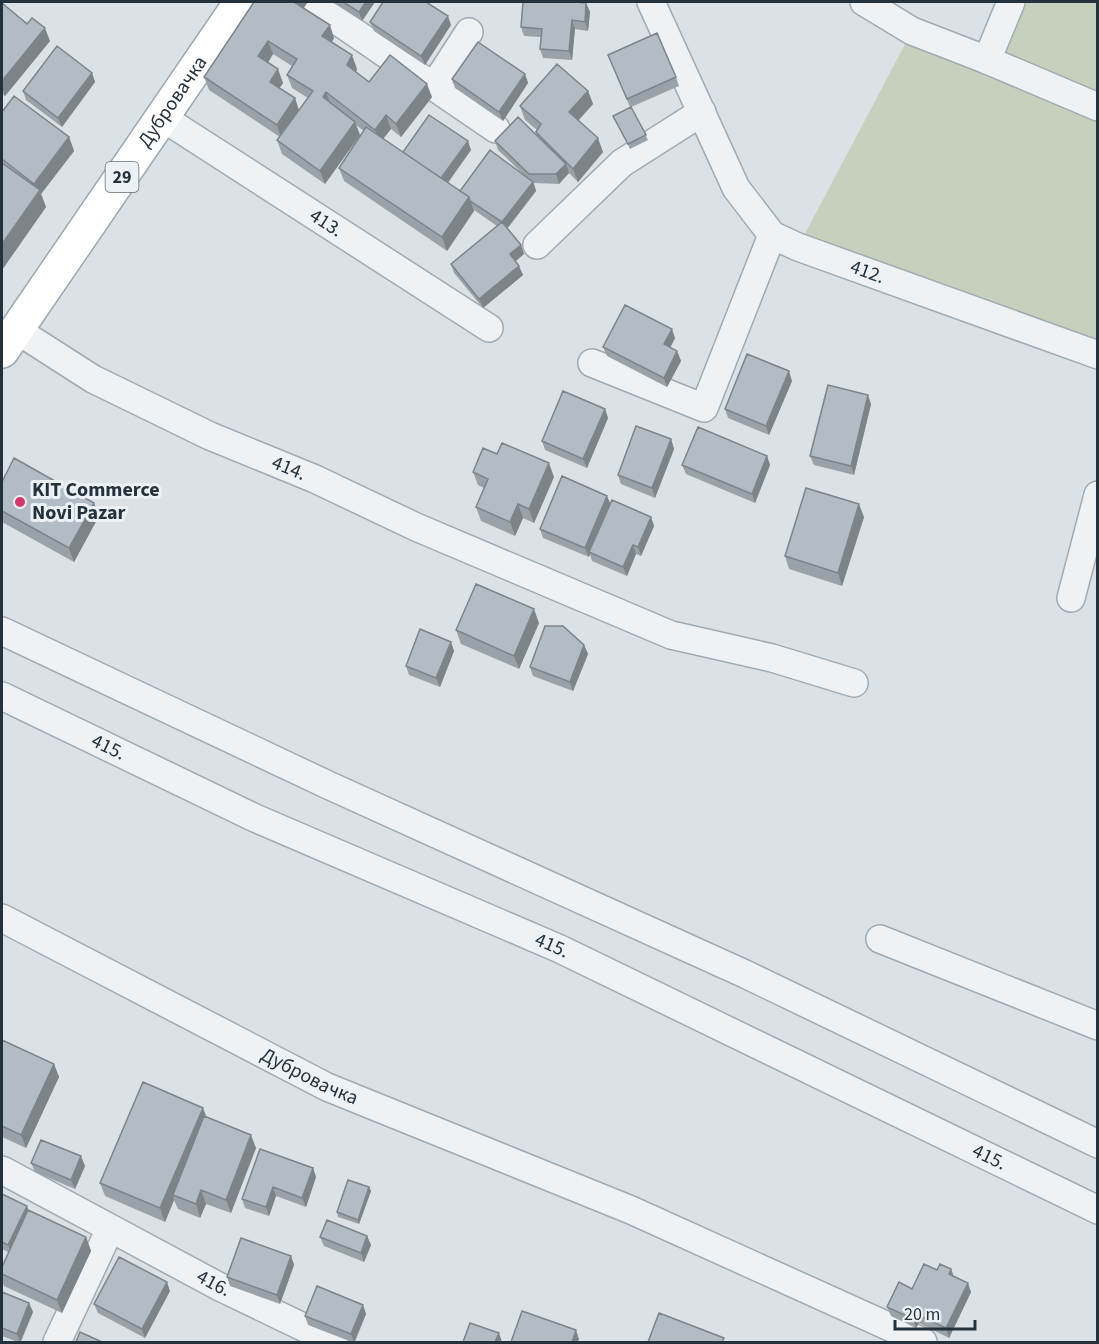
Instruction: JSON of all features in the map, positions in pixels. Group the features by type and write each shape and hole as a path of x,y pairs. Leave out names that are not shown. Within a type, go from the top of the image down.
{"main road":[{"name":"Дубровачка","path":"8,340 241,2"}],"street":[{"path":"310,2 496,129"},
{"name":"412.","path":"651,2 736,188 772,235 798,247 1098,356"},
{"path":"864,2 912,31 1098,107"},
{"path":"987,60 1011,2"},
{"path":"434,86 469,32"},
{"path":"537,245 622,163 702,112"},
{"name":"413.","path":"163,118 489,328"},
{"path":"592,363 704,408 772,235"},
{"name":"414.","path":"8,340 210,436 315,479 416,527 671,635 772,658 854,683"},
{"path":"1071,598 1098,495"},
{"path":"2,631 328,785 745,974 1098,1143"},
{"name":"415.","path":"2,696 255,818 560,949 1098,1210"},
{"name":"Дубровачка","path":"2,918 327,1087 631,1210 923,1342"},
{"path":"880,939 1098,1026"},
{"name":"416.","path":"2,1170 323,1340"},
{"path":"57,1342 110,1229"}],"green space":[{"path":"1011,2 1097,2 1097,355 798,247 912,31 986,59"}],"building":[{"path":"254,2 294,2 330,25 322,36 352,55 347,65 369,82 390,55 427,84 396,124 386,115 375,130 326,92 323,97 355,122 320,171 277,140 313,91 287,75 297,59 268,41 258,56 278,69 270,82 295,98 277,125 204,77"},
{"path":"343,2 366,2 359,12"},
{"path":"383,2 426,2 448,16 421,56 370,22"},
{"path":"523,2 586,3 585,22 572,20 569,51 540,49 542,29 521,27"},
{"path":"2,3 27,24 32,18 45,28 2,81"},
{"path":"657,33 676,77 627,99 608,55"},
{"path":"478,42 525,74 499,112 452,79"},
{"path":"57,46 92,73 58,118 23,91"},
{"path":"557,64 588,91 569,112 598,138 573,169 536,132 541,124 520,106"},
{"path":"14,96 69,137 34,184 2,159 2,112"},
{"path":"631,107 646,135 628,144 613,116"},
{"path":"429,115 468,141 441,178 403,152"},
{"path":"518,117 566,164 556,174 529,174 495,141"},
{"path":"366,127 469,197 442,237 339,168"},
{"path":"490,150 533,182 502,222 470,201 469,197 460,191"},
{"path":"2,163 40,190 2,244"},
{"path":"502,222 521,245 510,254 519,266 479,299 451,264"},
{"path":"625,305 672,329 664,344 677,351 664,378 603,347"},
{"path":"747,354 789,371 766,426 725,409"},
{"path":"828,385 868,395 851,466 810,456"},
{"path":"563,391 605,409 583,459 542,441"},
{"path":"636,426 671,439 652,488 618,475"},
{"path":"698,427 767,456 752,494 682,465"},
{"path":"502,443 549,463 529,509 518,504 510,522 476,507 488,479 473,472 483,448 497,454"},
{"path":"14,458 94,503 69,548 2,511 2,482"},
{"path":"562,476 607,496 585,548 540,529"},
{"path":"806,488 859,504 838,573 785,556"},
{"path":"612,500 651,517 638,547 633,545 623,567 589,552"},
{"path":"476,584 534,609 514,656 456,630"},
{"path":"545,626 563,626 584,645 570,682 530,667"},
{"path":"420,629 451,642 436,678 406,666"},
{"path":"2,1040 54,1064 21,1135 2,1126"},
{"path":"143,1082 203,1108 160,1208 100,1183"},
{"path":"204,1116 251,1135 226,1200 201,1190 196,1204 173,1195"},
{"path":"41,1140 81,1156 71,1180 31,1163"},
{"path":"260,1149 313,1168 302,1198 273,1187 266,1207 242,1199"},
{"path":"348,1180 369,1187 358,1220 337,1212"},
{"path":"2,1194 27,1206 8,1245 2,1242"},
{"path":"28,1210 86,1237 57,1300 2,1274 2,1267"},
{"path":"327,1220 367,1236 361,1253 320,1237"},
{"path":"241,1238 291,1256 277,1295 227,1277"},
{"path":"119,1257 167,1282 142,1329 94,1304"},
{"path":"924,1264 937,1270 940,1264 951,1269 949,1274 968,1283 946,1328 915,1314 913,1319 887,1307 899,1282 912,1289"},
{"path":"317,1286 363,1305 351,1334 305,1316"},
{"path":"2,1292 29,1303 17,1334 2,1328"},
{"path":"522,1311 576,1330 572,1342 511,1342"},
{"path":"659,1313 724,1338 722,1342 648,1342"},
{"path":"470,1323 499,1333 495,1342 463,1342"},
{"path":"80,1332 102,1342 76,1342"}],"place":[{"name":"KIT Commerce Novi Pazar","path":"20,502"}]}
